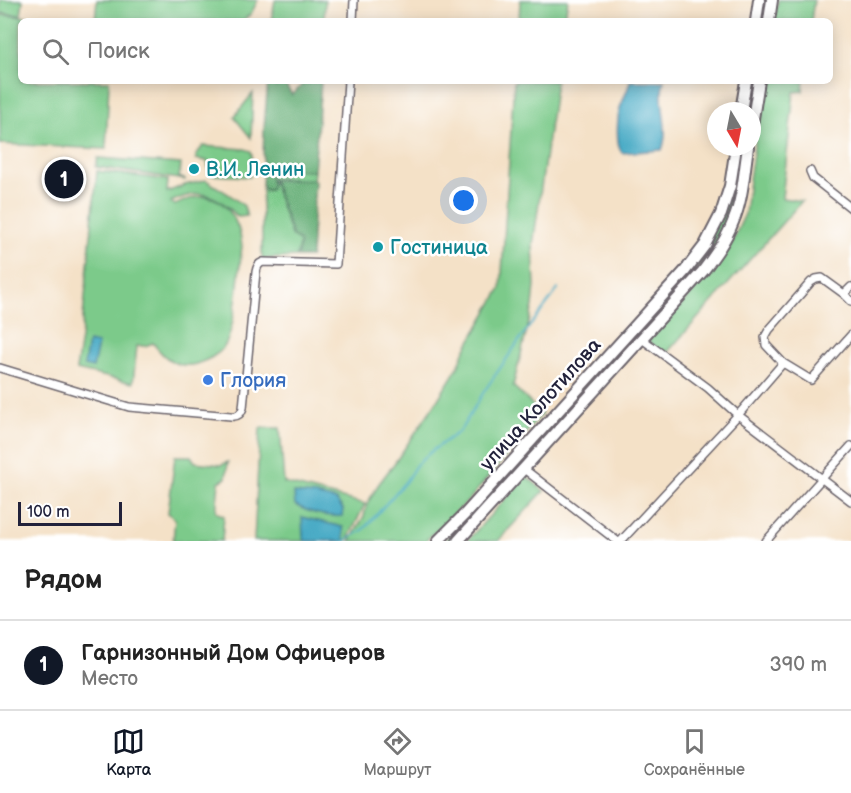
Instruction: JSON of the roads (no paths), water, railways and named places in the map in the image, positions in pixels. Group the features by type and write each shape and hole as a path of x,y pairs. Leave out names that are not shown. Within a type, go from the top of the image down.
{"main road":[{"path":"756,18 759,0"},
{"path":"769,18 772,0"},
{"path":"742,102 746,84"},
{"path":"756,102 759,84"},
{"name":"улица Колотилова","path":"438,541 668,289 705,245 721,214 730,186 735,156"},
{"name":"улица Колотилова","path":"458,541 703,271 720,248 734,222 747,156"},
{"path":"668,289 678,298"}],"street":[{"path":"353,18 354,0"},
{"path":"0,368 129,407 236,417 241,413 257,267 263,262 336,264 348,84"},
{"path":"810,171 813,178 851,208"},
{"path":"851,301 822,278 816,279 765,337 766,345 783,363 811,380 851,335"},
{"path":"844,294 851,287"},
{"path":"642,339 851,501"},
{"path":"524,469 619,541 738,415 783,363"},
{"path":"766,541 851,446"}],"water":[{"path":"629,84 663,84 665,132 662,150 622,153 617,129 618,115"},
{"path":"88,342 98,344 93,368 84,366"},
{"path":"294,493 336,500 343,509 342,516 324,515 301,508 295,505"},
{"path":"302,517 343,527 344,541 306,541 303,538"}],"waterway":[{"path":"344,541 363,530 406,481 416,465 460,431 485,390 558,289"}],"place":[{"name":"В.И. Ленин","path":"194,169"},
{"name":"Гарнизонный Дом Офицеров","path":"64,179"},
{"name":"Гостиница","path":"378,247"},
{"name":"Глория","path":"208,380"}]}
